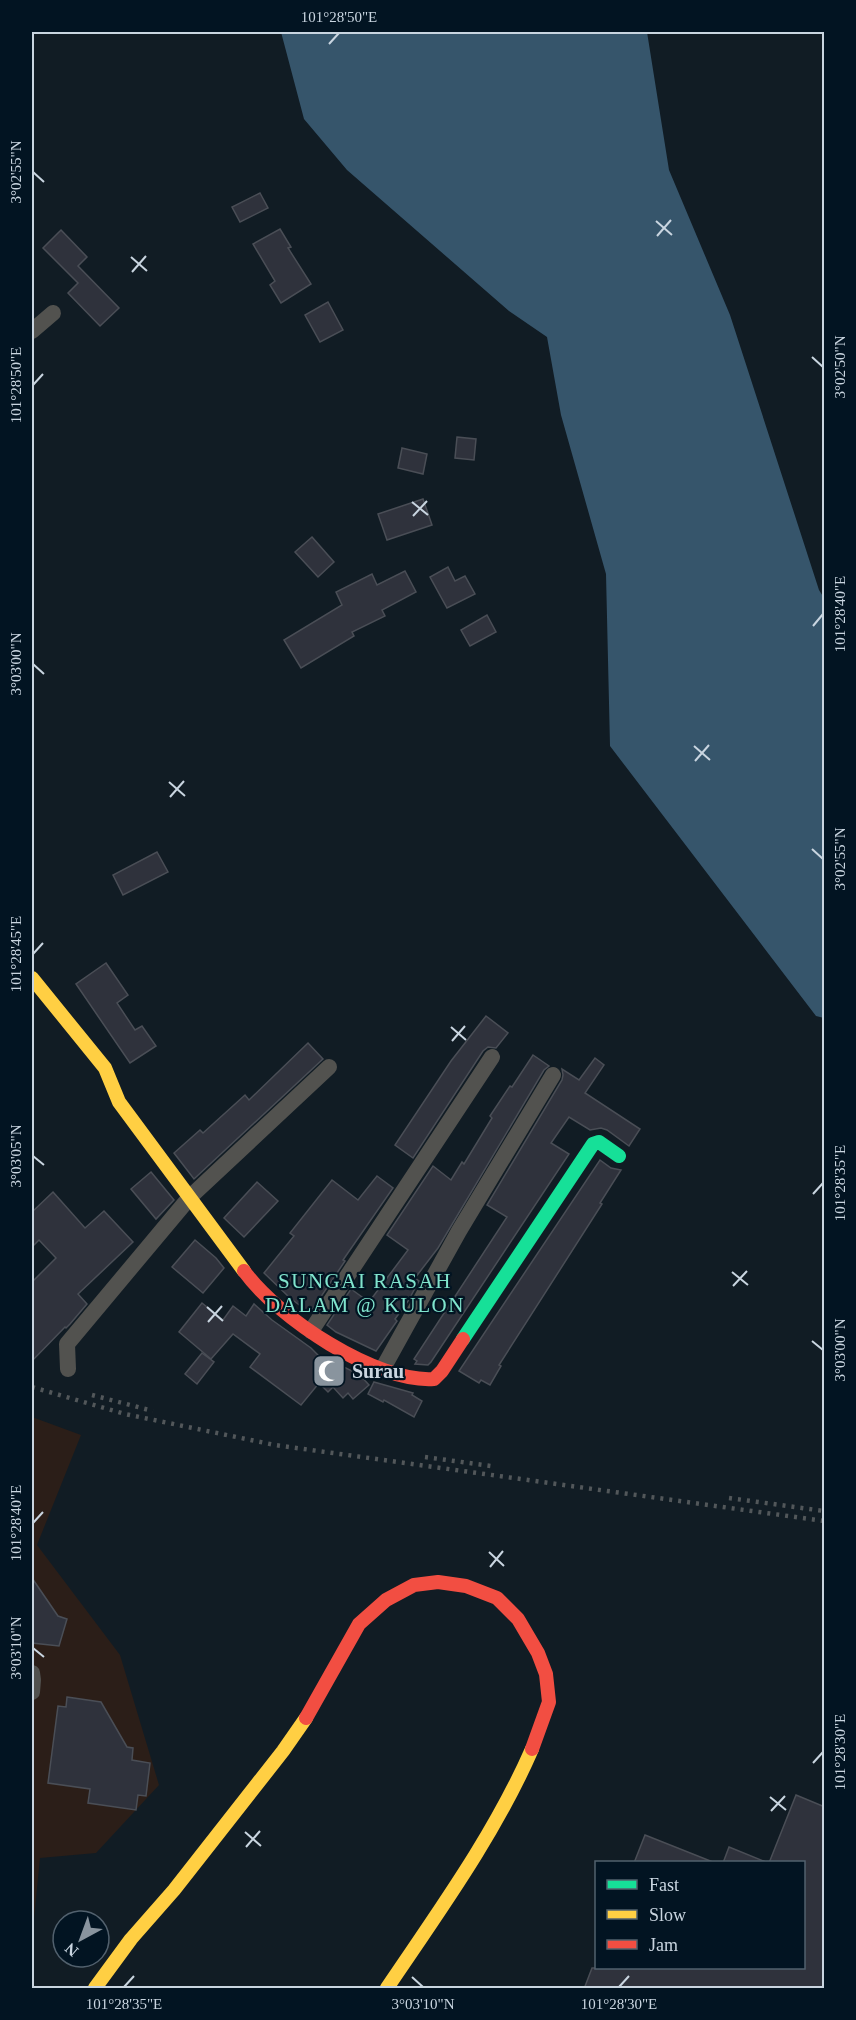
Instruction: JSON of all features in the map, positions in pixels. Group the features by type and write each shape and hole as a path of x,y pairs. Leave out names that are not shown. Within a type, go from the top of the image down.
{"main road":[{"path":"32,978 105,1068 119,1102 250,1280 281,1309 329,1344 382,1370 418,1380 434,1379 442,1371 593,1144 598,1142 619,1156"},
{"path":"95,1989 131,1939 174,1890 283,1751 312,1709 359,1624 386,1600 414,1586 438,1582 466,1586 497,1598 518,1619 538,1653 546,1674 549,1702 514,1790 445,1903 387,1989"}],"street":[{"path":"32,331 53,313"},
{"path":"311,1331 492,1057"},
{"path":"68,1369 67,1344 190,1197 329,1067"},
{"path":"382,1370 476,1201 553,1075"}],"shaded area":[{"path":"32,1417 81,1435 37,1545 120,1655 159,1785 96,1853 40,1858 32,1939"}],"water":[{"path":"281,32 647,32 669,170 730,315 819,590 824,598 824,1018 816,1016 610,746 606,574 561,415 547,337 509,311 347,170 304,119"}],"building":[{"path":"260,193 268,208 240,222 232,207"},
{"path":"280,229 291,247 288,248 311,284 281,303 270,285 275,281 253,244"},
{"path":"61,230 87,257 78,266 119,308 100,326 68,293 78,283 43,248"},
{"path":"328,302 343,330 320,342 305,315"},
{"path":"457,437 476,439 474,460 455,458"},
{"path":"402,448 427,454 423,474 398,468"},
{"path":"423,499 432,525 387,540 378,514"},
{"path":"312,537 334,562 318,577 295,552"},
{"path":"448,567 455,581 465,576 475,594 447,608 430,577"},
{"path":"405,571 416,592 382,610 385,616 352,632 354,636 301,668 284,640 342,605 336,592 372,574 377,585"},
{"path":"487,615 496,632 470,646 461,630"},
{"path":"157,852 168,872 123,895 113,875"},
{"path":"106,963 128,995 117,1003 135,1030 142,1026 156,1046 130,1063 76,984"},
{"path":"486,1016 508,1033 496,1048 488,1047 483,1051 413,1158 395,1145 451,1061"},
{"path":"308,1043 323,1059 194,1179 174,1153 200,1130 203,1133 245,1095 249,1100"},
{"path":"533,1055 549,1066 544,1070 438,1248 415,1278 419,1281 395,1319 397,1321 376,1351 336,1332 327,1325 351,1289 369,1302 408,1250 387,1235 433,1166 451,1180 462,1162 464,1164 492,1118 490,1116"},
{"path":"595,1058 604,1065 585,1093 640,1129 629,1146 607,1130 601,1128 590,1130 569,1117 551,1143 569,1154 431,1362 428,1365 415,1364 417,1361 414,1359 507,1217 487,1205 562,1080 562,1069 579,1080"},
{"path":"600,1160 611,1168 621,1170 600,1203 602,1204 499,1365 501,1366 490,1385 481,1380 479,1383 459,1371"},
{"path":"151,1172 174,1200 156,1219 131,1189"},
{"path":"377,1176 393,1188 343,1260 345,1261 310,1313 290,1298 264,1273 294,1236 290,1233 332,1180 358,1200"},
{"path":"257,1182 278,1201 244,1237 224,1218"},
{"path":"53,1192 85,1228 104,1211 133,1242 78,1294 87,1304 32,1361 32,1282 56,1258 39,1240 32,1247 32,1212"},
{"path":"195,1240 224,1268 203,1293 172,1267"},
{"path":"202,1303 223,1320 233,1306 246,1316 254,1304 311,1348 327,1364 330,1360 360,1375 369,1385 353,1399 348,1393 343,1398 333,1387 328,1392 319,1383 301,1405 250,1367 260,1354 233,1334 211,1359 179,1332"},
{"path":"202,1353 214,1362 197,1384 185,1374"},
{"path":"374,1382 413,1393 412,1395 422,1401 414,1417 368,1394"},
{"path":"32,1578 58,1616 67,1619 59,1646 32,1643"},
{"path":"67,1697 101,1702 127,1747 133,1748 132,1760 150,1763 146,1796 138,1795 136,1810 88,1803 90,1789 48,1783 58,1706 66,1707"},
{"path":"796,1795 825,1807 825,1989 584,1989 592,1968 805,1969 805,1861 770,1861"},
{"path":"645,1835 710,1861 635,1861"},
{"path":"729,1847 764,1861 724,1861"}],"railway":[{"path":"32,1387 125,1414 275,1445 824,1521"},
{"path":"92,1395 153,1411"},
{"path":"425,1457 491,1466"},
{"path":"729,1498 824,1511"}],"traffic: fast":[{"path":"463,1339 593,1144 599,1142 619,1156"}],"traffic: slow":[{"path":"32,978 105,1068 119,1102 244,1271"},
{"path":"95,1988 131,1939 174,1890 283,1751 306,1718"},
{"path":"387,1988 484,1842 532,1749"}],"traffic: jam":[{"path":"244,1271 280,1308 304,1327 357,1359 385,1370 411,1377 434,1379 463,1339"},
{"path":"306,1718 359,1624 386,1600 414,1585 438,1582 466,1586 497,1598 518,1619 538,1653 546,1674 549,1702 532,1749"}],"place":[{"name":"Surau","path":"329,1371"}],"district":[{"name":"SUNGAI RASAH DALAM @ KULON","path":"365,1293"}]}
